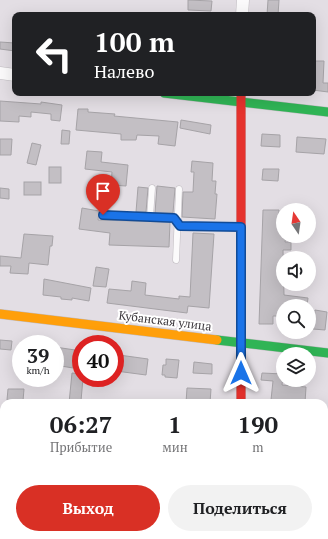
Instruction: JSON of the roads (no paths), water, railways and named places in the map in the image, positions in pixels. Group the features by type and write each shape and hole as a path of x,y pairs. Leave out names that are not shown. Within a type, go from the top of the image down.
{"street":[{"path":"242,12 243,0"},
{"path":"0,73 12,75"},
{"path":"210,96 241,98 328,112"},
{"path":"241,98 241,399"},
{"name":"Кубанская улица","path":"0,314 328,353"}],"lane":[{"path":"150,217 152,188"},
{"path":"176,260 179,189"},
{"path":"103,215 174,218 180,226 241,227"}]}
